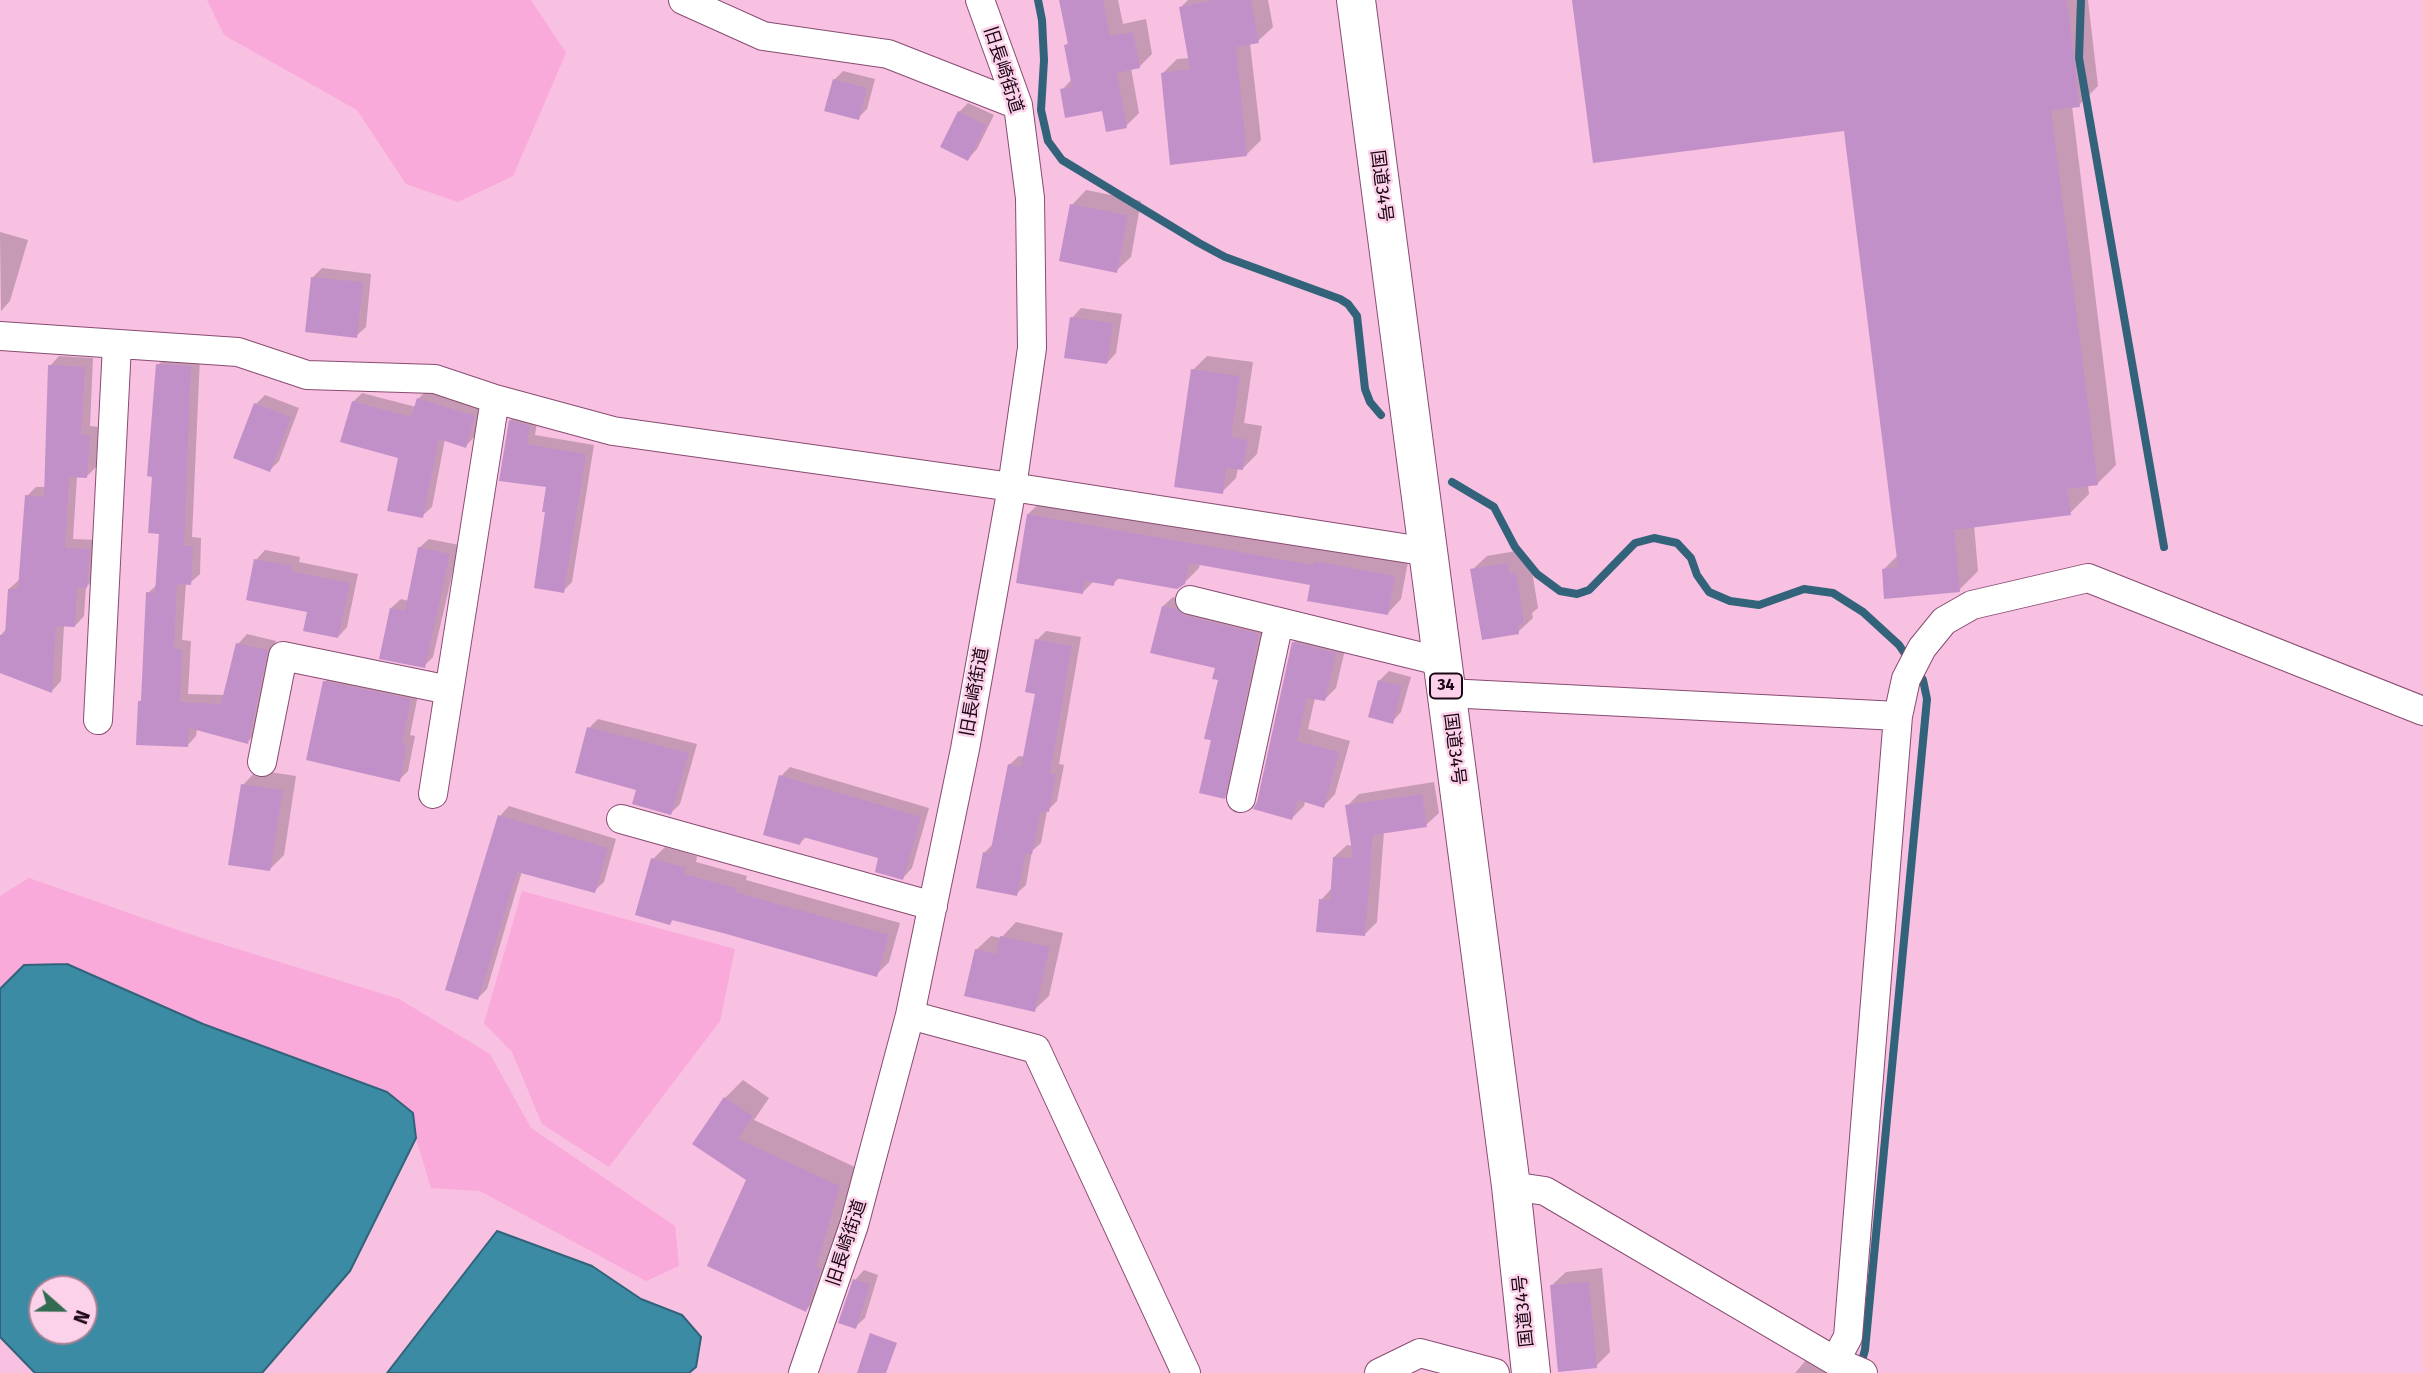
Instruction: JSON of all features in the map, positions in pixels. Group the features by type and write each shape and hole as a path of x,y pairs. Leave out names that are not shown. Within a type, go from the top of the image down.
{"highway":[{"name":"国道34号","path":"1356,0 1511,1185 1531,1373"}],"street":[{"path":"683,0 763,36 888,54 1018,105"},
{"name":"旧長崎街道","path":"803,1373 854,1225 910,1015 965,749 1012,487 1032,348 1030,198 1018,105 980,0"},
{"path":"0,336 238,352 307,375 435,379 495,400 614,431 1012,487 1429,552"},
{"path":"98,720 117,345"},
{"path":"433,794 495,400"},
{"path":"1835,1361 1848,1337 1898,716 1906,679 1922,648 1944,621 1972,605 2088,578 2423,711"},
{"path":"1191,600 1279,622 1445,677 1898,716"},
{"path":"1241,798 1279,622"},
{"path":"262,762 283,656 449,690"},
{"path":"621,819 933,906"},
{"path":"910,1015 1036,1049 1186,1373"},
{"path":"1511,1185 1545,1191 1835,1361 1863,1373"},
{"path":"1379,1373 1420,1353 1495,1373"}],"shaded area":[{"path":"207,0 531,0 566,53 513,176 458,202 406,184 357,110 224,35"},
{"path":"29,878 186,933 399,999 490,1054 531,1128 675,1226 679,1266 646,1281 480,1191 431,1188 416,1138 413,1113 387,1092 203,1024 67,964 24,965 0,989 0,896"},
{"path":"522,891 735,949 720,1021 609,1167 542,1124 512,1052 484,1023"}],"water":[{"path":"67,964 203,1024 387,1092 413,1113 416,1138 350,1271 262,1373 35,1373 0,1337 0,989 24,965"},
{"path":"497,1231 592,1266 641,1299 682,1315 701,1337 696,1367 689,1373 387,1373"}],"building":[{"path":"1059,0 1103,0 1110,36 1133,32 1140,68 1117,73 1127,128 1106,132 1102,111 1065,118 1060,89 1072,87 1064,45 1068,44"},
{"path":"1214,0 1251,0 1259,43 1236,47 1247,156 1170,165 1161,73 1190,69 1179,7"},
{"path":"1572,0 2067,0 2080,107 2051,110 2098,485 2067,489 2071,515 1954,530 1960,592 1884,599 1882,569 1898,567 1844,131 1593,163"},
{"path":"833,79 867,88 859,120 824,111"},
{"path":"958,111 986,125 968,161 940,147"},
{"path":"1070,204 1128,215 1117,273 1059,261"},
{"path":"311,277 363,282 357,338 305,332"},
{"path":"1070,317 1113,323 1107,364 1064,358"},
{"path":"156,364 191,366 184,546 193,546 191,585 177,584 174,649 182,649 180,702 221,704 236,643 268,650 248,744 189,728 188,747 136,745 138,701 141,701 146,592 155,593 159,534 148,533 152,477 147,476"},
{"path":"48,365 85,367 81,435 90,435 87,478 69,477 65,548 90,549 87,588 77,587 75,627 56,626 52,693 0,673 0,635 5,635 8,589 18,589 25,495 44,497"},
{"path":"1191,369 1240,376 1231,437 1248,440 1243,470 1226,468 1223,494 1174,487"},
{"path":"417,398 475,416 466,448 439,439 423,518 387,511 398,458 340,442 352,401 411,417"},
{"path":"254,403 291,417 270,472 233,458"},
{"path":"509,420 530,426 527,444 586,454 564,593 534,588 546,487 499,481"},
{"path":"1027,514 1313,565 1314,561 1395,576 1388,615 1307,601 1310,585 1189,563 1185,584 1177,589 1115,578 1114,586 1085,581 1083,594 1016,583"},
{"path":"418,547 450,554 425,668 379,659 390,608 405,611"},
{"path":"254,559 292,566 291,571 350,583 338,638 303,631 307,612 246,600"},
{"path":"1508,563 1510,574 1516,572 1524,624 1518,625 1519,634 1482,640 1470,569"},
{"path":"1162,606 1177,609 1186,616 1259,634 1225,799 1199,793 1211,740 1204,739 1218,680 1212,679 1215,668 1150,653"},
{"path":"1035,639 1072,646 1050,773 1056,774 1049,812 1041,811 1032,854 1026,853 1017,896 976,888 983,852 990,854 1008,764 1021,767 1035,694 1025,692"},
{"path":"1292,642 1336,653 1325,701 1307,698 1297,741 1339,752 1324,808 1298,800 1292,820 1253,809 1257,802"},
{"path":"1378,680 1402,686 1393,724 1368,717"},
{"path":"323,681 411,699 402,744 407,745 400,782 306,760"},
{"path":"587,727 689,753 671,815 632,804 636,790 575,773"},
{"path":"779,775 921,817 903,880 875,872 878,858 803,837 800,845 763,835"},
{"path":"241,784 283,790 270,871 228,865"},
{"path":"1422,794 1427,827 1373,835 1365,936 1316,932 1319,899 1330,900 1333,857 1353,858 1345,805"},
{"path":"498,815 608,848 595,893 517,872 478,1000 445,990"},
{"path":"651,858 686,868 684,874 736,888 735,892 889,935 877,977 723,933 672,920 670,925 635,915"},
{"path":"1000,936 1050,947 1035,1012 964,996 975,949 996,954"},
{"path":"724,1097 753,1116 738,1139 840,1186 816,1267 821,1269 806,1312 707,1266 746,1180 692,1144"},
{"path":"853,1279 870,1284 856,1329 838,1323"},
{"path":"1589,1282 1597,1368 1558,1372 1550,1285"},
{"path":"870,1333 897,1343 886,1373 857,1373"}],"waterway":[{"path":"1038,0 1044,60 1041,110 1048,141 1062,160 1225,257 1348,304 1357,316 1365,389 1370,402 1381,415"},
{"path":"2081,0 2079,58 2164,547"},
{"path":"1452,482 1494,507 1515,547 1537,574 1560,591 1577,594 1589,590 1635,543 1654,538 1677,543 1691,558 1697,575 1709,592 1730,601 1759,605 1804,589 1833,593 1863,612 1899,645 1910,661"},
{"path":"1860,1367 1865,1350 1927,699 1923,680 1917,671"}]}
